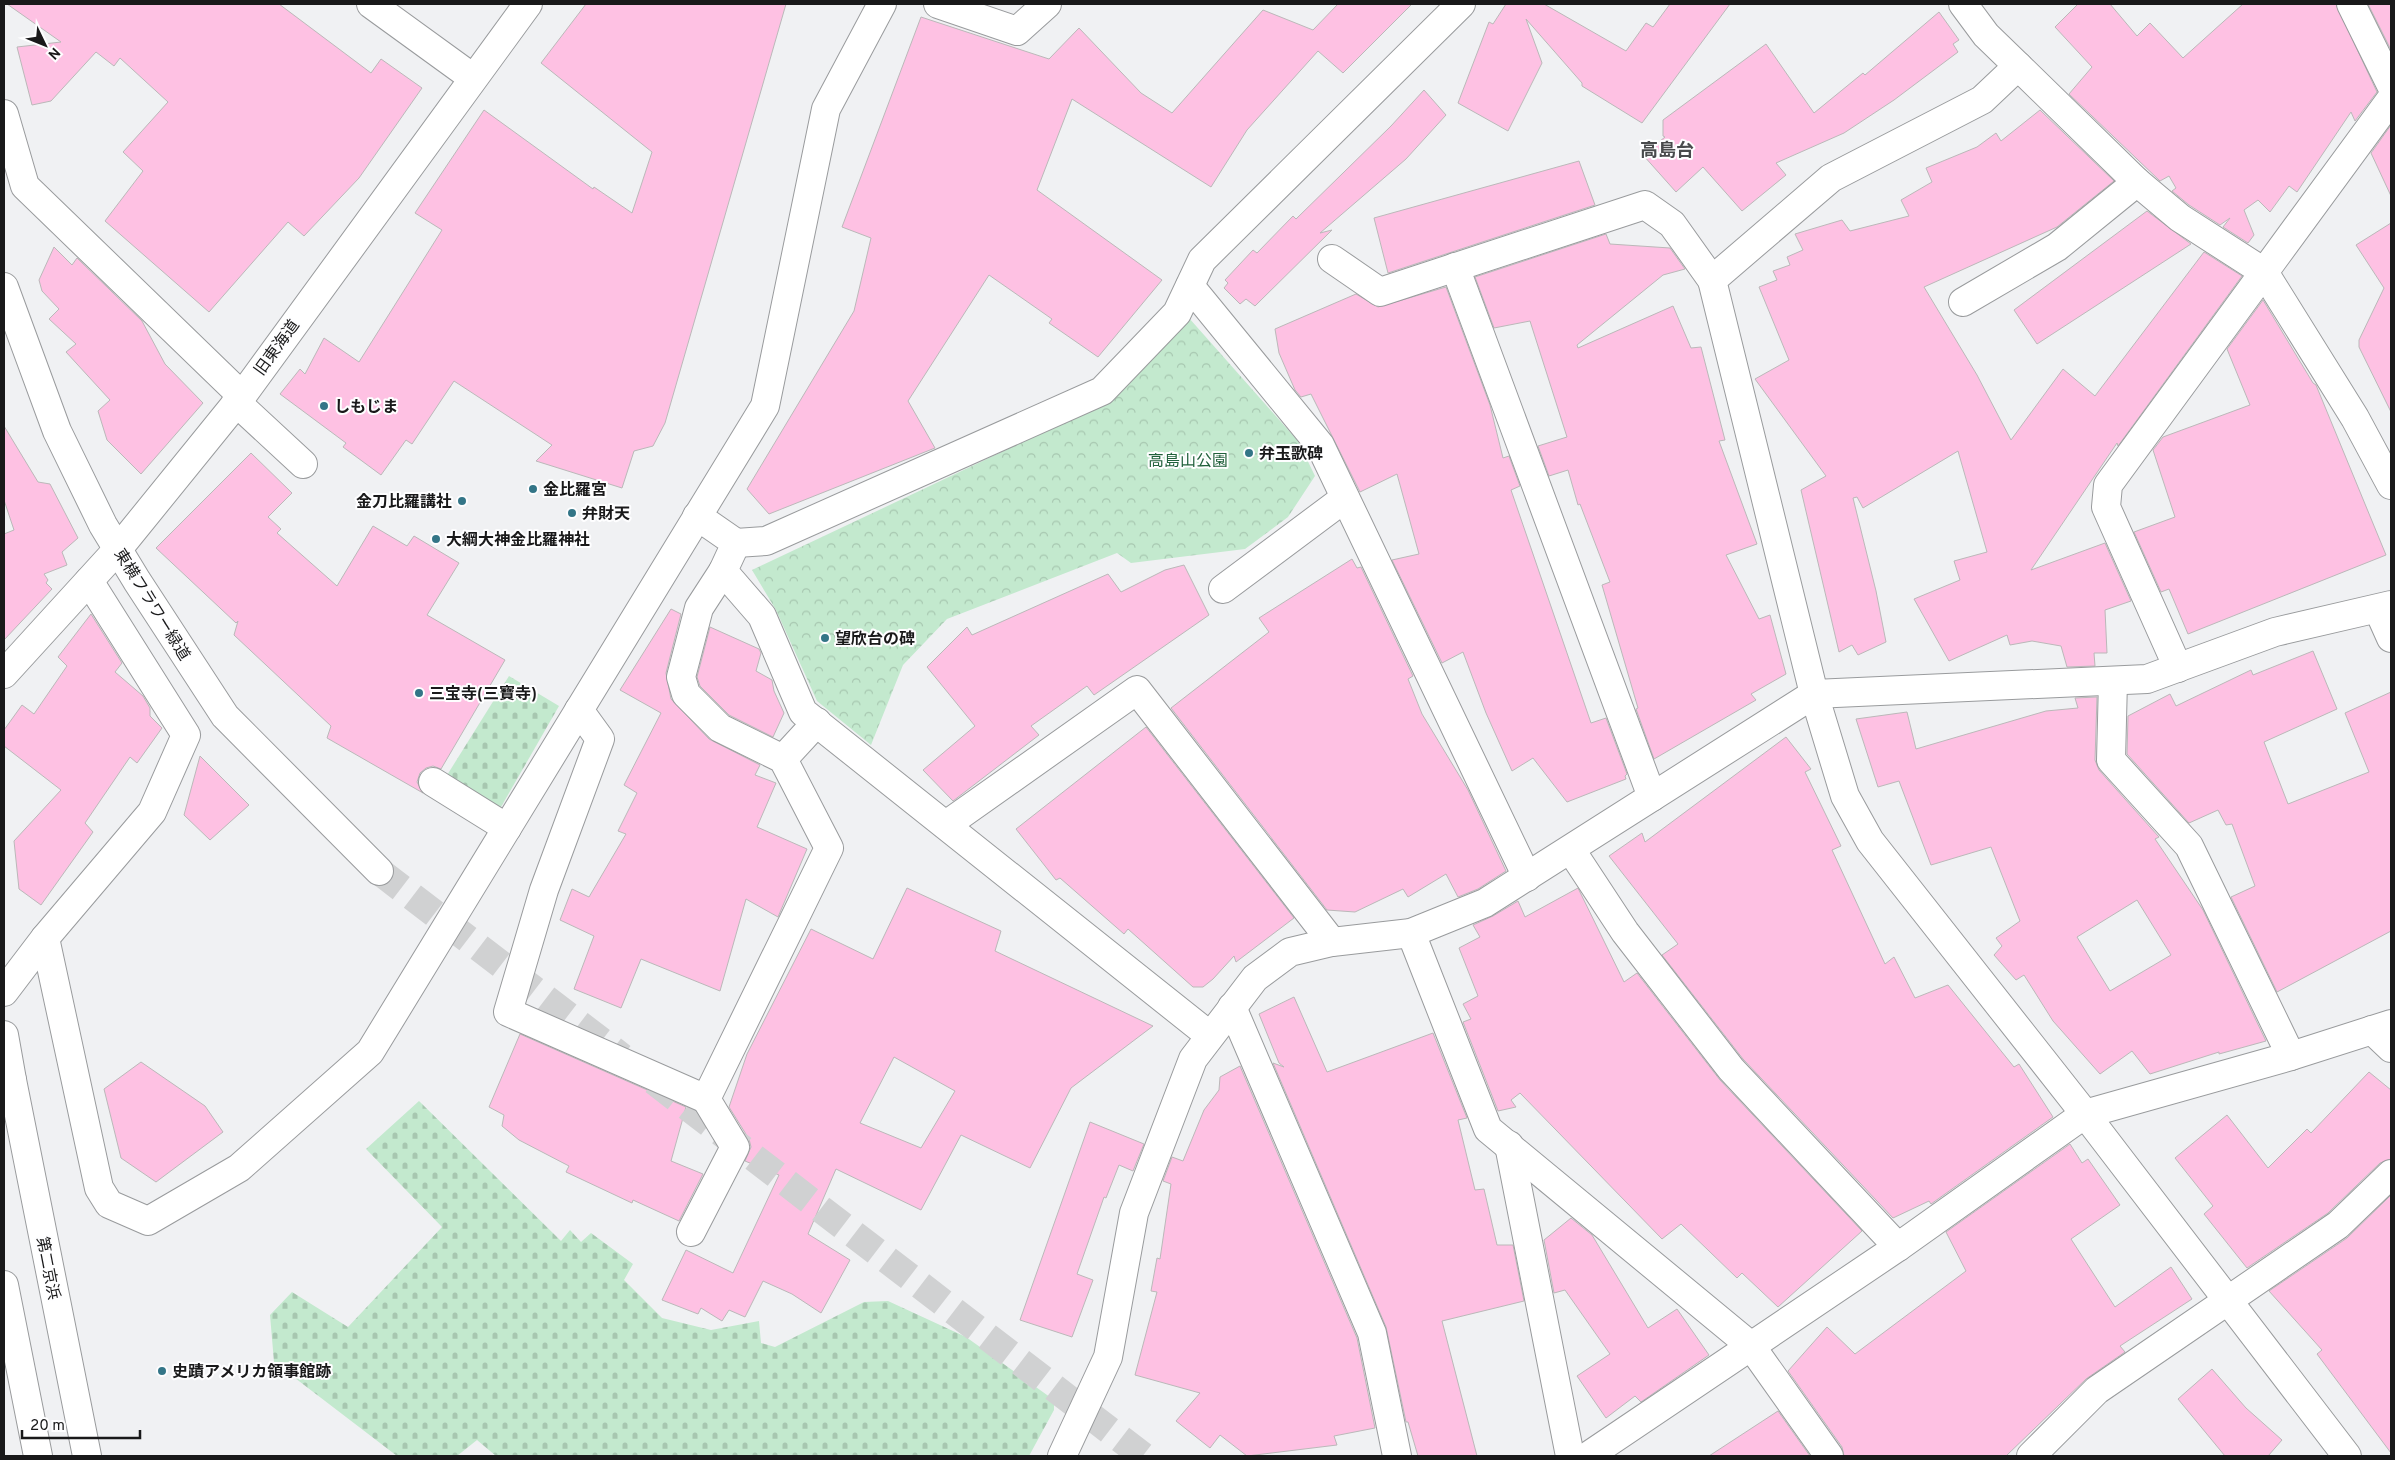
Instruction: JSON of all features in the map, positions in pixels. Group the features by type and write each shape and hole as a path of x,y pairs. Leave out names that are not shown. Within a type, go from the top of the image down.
{"main road":[{"path":"371,4 473,78"},
{"name":"旧東海道","path":"4,674 118,549 239,399 528,4"},
{"path":"45,938 99,1188 109,1204 148,1220 239,1168 370,1052 765,406 826,109 882,4"},
{"path":"938,4 1017,31 1046,4"},
{"path":"697,516 736,543 766,541 1102,390 1177,314 1202,260 1461,4"},
{"path":"1963,4 1986,35 2136,182 2180,218 2264,272 2355,418 2391,485"},
{"path":"2351,4 2391,85"},
{"path":"1712,280 1831,178 1982,100 2018,66"},
{"path":"2178,668 2106,507 2108,485 2391,99"},
{"path":"4,114 25,186 303,464"},
{"path":"1963,302 2057,247 2136,182"},
{"path":"1332,259 1380,292 1645,205 1672,224 1712,280 1814,694 1845,796 1870,841 2085,1114 2346,1456"},
{"path":"1455,267 1652,797"},
{"name":"東横フラワー緑道","path":"4,286 57,431 104,525 137,581 225,716 379,871"},
{"path":"1190,286 1320,445 1527,878"},
{"path":"1223,588 1345,498"},
{"path":"736,543 723,571 699,608 681,677 686,694 720,728 798,742 946,825 1209,1035"},
{"path":"706,1099 830,848 798,742 803,712 762,616 723,571"},
{"path":"4,992 45,938 152,812 186,735 90,581"},
{"path":"1062,1456 1108,1356 1134,1213 1193,1059 1209,1035 1254,978 1290,952 1332,942 1410,933 1485,903 1814,694 2147,679 2275,632 2384,607 2391,638"},
{"path":"2113,681 2111,760 2189,846 2290,1056"},
{"path":"946,825 1137,690 1332,942"},
{"path":"579,710 600,740 544,890 508,1012 706,1099 735,1147 691,1232"},
{"path":"433,782 507,828"},
{"path":"1571,850 1626,932 1731,1069 1898,1247"},
{"path":"1410,933 1488,1128 1751,1346 1829,1456"},
{"path":"1232,1007 1372,1333 1397,1456"},
{"path":"1588,1456 1898,1247 2085,1114 2290,1056 2385,1034"},
{"name":"第二京浜","path":"4,1035 7,1082 87,1456"},
{"path":"1509,1146 1570,1456"},
{"path":"2031,1456 2097,1390 2338,1225 2391,1174"},
{"path":"4,1285 38,1456"}],"green space":[{"name":"高島山公園","path":"1189,318 1298,441 1315,476 1288,517 1245,549 1131,563 1117,553 947,619 903,665 871,745 817,701 776,610 752,570 1114,399"},
{"path":"509,676 559,706 497,814 444,780"},
{"path":"419,1101 561,1241 570,1230 581,1242 591,1233 633,1264 624,1280 662,1318 711,1330 759,1321 761,1343 775,1347 864,1302 888,1301 966,1337 1054,1400 1054,1410 1029,1456 496,1456 477,1440 457,1456 397,1456 274,1362 270,1315 292,1292 348,1327 442,1227 366,1149"}],"building":[{"path":"7,4 279,4 371,73 381,59 422,88 359,178 304,236 288,222 209,312 105,221 143,171 123,152 168,102 120,58 114,66 96,52 51,101 32,105 17,47 61,42"},
{"path":"586,4 786,4 665,423 653,446 634,451 622,488 536,461 552,445 454,381 412,444 406,440 381,475 343,447 346,443 280,394 300,369 305,374 324,338 359,362 442,230 415,213 484,110 593,189 594,187 632,213 652,152 541,63"},
{"path":"1338,4 1412,4 1343,73 1318,51 1247,130 1211,187 1072,99 1037,190 1162,280 1098,357 1049,323 1052,319 989,275 908,401 935,448 769,514 747,489 854,311 871,238 842,227 921,17 1049,59 1079,28 1141,93 1172,113 1263,10 1313,30"},
{"path":"1506,4 1544,4 1626,51 1646,23 1653,27 1670,4 1730,4 1642,123 1582,86 1582,83 1526,19 1542,63 1508,131 1458,103 1489,22 1493,24"},
{"path":"2078,4 2110,4 2137,36 2150,23 2183,58 2243,4 2336,4 2377,92 2355,121 2351,112 2297,192 2289,186 2270,212 2258,200 2244,210 2254,235 2248,243 2223,227 2230,218 2220,225 2189,205 2172,191 2176,188 2169,176 2160,181 2069,94 2092,67 2055,27"},
{"path":"2368,4 2391,4 2391,50"},
{"path":"1939,12 1959,40 1953,44 1958,52 1894,100 1844,133 1776,163 1786,175 1742,211 1703,167 1676,192 1643,155 1665,137 1663,136 1663,120 1766,44 1814,113 1863,73 1865,75"},
{"path":"1424,90 1446,115 1406,159 1320,233 1332,230 1255,306 1246,299 1240,304 1224,288 1228,283 1225,280 1253,250 1257,253 1293,216 1296,219 1391,126"},
{"path":"2040,110 2114,181 2057,227 1924,287 1977,375 2011,440 2063,369 2095,396 2204,252 2242,276 2118,446 2117,443 2031,570 2105,543 2131,601 2105,610 2107,653 2094,653 2095,666 2067,667 2061,646 2032,641 2010,645 2007,635 1949,661 1914,599 1960,580 1954,561 1987,552 1958,451 1863,508 1857,497 1853,498 1876,591 1886,642 1858,655 1852,645 1839,652 1801,490 1826,476 1755,379 1789,360 1759,287 1777,280 1773,271 1790,265 1787,257 1803,250 1795,234 1842,220 1850,231 1909,216 1901,200 1932,182 1926,168 1977,147 1996,133 2001,141"},
{"path":"2391,125 2391,196 2371,153"},
{"path":"1579,161 1595,205 1388,273 1374,218"},
{"path":"2147,211 2191,244 2037,344 2014,310"},
{"path":"2391,223 2391,412 2359,347 2359,340 2384,288 2356,245"},
{"path":"1606,234 1610,244 1670,248 1685,269 1663,275 1577,345 1578,348 1673,306 1691,348 1701,347 1725,440 1719,441 1757,544 1726,555 1759,619 1770,615 1786,674 1751,694 1756,700 1654,759 1636,709 1638,708 1602,585 1610,582 1580,504 1578,505 1568,470 1549,476 1538,446 1567,437 1530,321 1494,328 1475,277"},
{"path":"54,247 72,265 77,258 142,321 165,364 203,403 141,474 107,440 98,411 110,400 66,352 76,344 49,319 59,309 42,291 39,280"},
{"path":"1446,287 1490,405 1503,458 1509,456 1520,486 1511,490 1591,723 1606,718 1627,774 1625,776 1626,779 1567,802 1533,758 1512,771 1486,713 1463,652 1442,663 1392,560 1419,554 1397,474 1360,492 1311,394 1301,397 1295,390 1279,353 1275,329 1356,294 1378,307"},
{"path":"2263,300 2316,385 2386,555 2188,634 2169,589 2161,592 2134,532 2175,517 2153,450 2163,437 2250,405 2227,349"},
{"path":"4,426 38,482 50,484 78,538 62,552 67,565 44,574 48,580 46,583 52,589 4,640 4,534 14,530 4,500"},
{"path":"251,453 292,493 268,517 281,529 277,533 337,586 373,526 407,546 414,536 459,563 427,615 505,660 441,769 433,766 426,768 420,773 417,782 423,793 327,738 331,726 234,635 238,621 236,623 156,548"},
{"path":"1352,559 1357,568 1361,567 1413,676 1408,679 1422,714 1468,790 1506,871 1478,889 1458,897 1446,874 1408,897 1403,889 1355,912 1327,910 1171,708 1269,632 1259,618"},
{"path":"1184,565 1209,615 1094,695 1087,686 1031,726 1039,735 953,801 923,770 975,726 927,667 967,627 972,635 1108,574 1121,592 1165,570"},
{"path":"671,609 681,614 666,673 671,699 709,739 760,765 755,775 776,783 757,827 807,849 778,917 746,899 720,991 641,959 621,1008 574,989 594,936 560,920 572,889 589,897 626,834 618,831 637,793 624,785 661,713 620,690"},
{"path":"91,614 122,663 115,672 143,696 150,708 150,716 162,728 137,763 130,757 85,823 93,832 41,905 19,889 14,841 61,790 4,746 4,730 22,705 34,714 67,666 58,657"},
{"path":"710,627 759,649 761,653 756,671 772,680 774,691 784,713 773,737 729,715 700,686 697,677"},
{"path":"2313,651 2337,709 2264,742 2288,804 2369,772 2345,713 2391,692 2391,931 2277,992 2231,897 2255,886 2232,824 2226,825 2218,810 2189,823 2127,754 2128,716 2170,694 2176,706 2251,670 2253,675"},
{"path":"2097,697 2095,760 2099,770 2159,837 2155,839 2203,910 2266,1041 2219,1054 2219,1052 2150,1074 2132,1051 2100,1074 2053,1021 2024,975 2016,980 1994,955 2002,946 1996,938 2020,921 1991,847 1931,865 1899,781 1878,787 1856,719 1907,712 1916,749 2046,711 2078,708 2075,698","holes":["2137,900 2171,955 2110,991 2077,937"]},
{"path":"1146,727 1294,918 1236,962 1234,956 1203,987 1193,987 1128,929 1124,934 1060,878 1056,880 1016,829"},
{"path":"1786,737 1811,769 1805,772 1841,846 1832,850 1885,964 1894,957 1915,998 1948,985 2014,1067 2019,1064 2053,1117 1931,1204 1929,1201 1893,1218 1743,1059 1662,955 1678,944 1609,856 1642,833 1645,842"},
{"path":"200,756 249,805 210,840 184,815"},
{"path":"907,888 1001,931 995,951 1153,1026 1071,1088 1030,1168 961,1135 921,1210 836,1169 808,1234 850,1260 821,1313 792,1294 763,1281 745,1317 729,1310 722,1321 701,1308 698,1314 662,1300 686,1250 733,1273 779,1175 745,1161 751,1147 749,1139 729,1107 747,1054 811,929 873,959","holes":["894,1057 955,1091 921,1148 860,1123"]},
{"path":"1578,888 1624,982 1637,973 1720,1080 1862,1231 1778,1307 1742,1273 1737,1278 1681,1224 1662,1239 1520,1093 1511,1100 1516,1107 1498,1111 1463,1022 1471,1019 1463,1004 1478,996 1459,948 1480,937 1473,925 1518,901 1525,917"},
{"path":"1294,997 1327,1072 1433,1033 1467,1118 1458,1120 1475,1190 1484,1189 1497,1245 1513,1245 1524,1301 1442,1321 1477,1456 1418,1456 1408,1422 1406,1422 1386,1327 1273,1063 1284,1067 1279,1063 1259,1014"},
{"path":"520,1034 686,1107 671,1161 703,1174 679,1221 633,1200 632,1203 566,1172 569,1166 519,1140 502,1126 504,1115 489,1107"},
{"path":"141,1062 205,1106 223,1132 156,1182 121,1158 104,1089"},
{"path":"1240,1066 1357,1338 1375,1428 1334,1436 1337,1445 1247,1456 1220,1435 1210,1448 1176,1421 1200,1393 1135,1375 1157,1292 1151,1291 1157,1258 1160,1259 1171,1184 1163,1181 1172,1157 1183,1161 1204,1110 1219,1090 1220,1077"},
{"path":"2369,1072 2391,1090 2391,1159 2380,1163 2328,1213 2247,1268 2204,1214 2213,1206 2175,1158 2227,1115 2268,1168 2307,1129 2311,1133"},
{"path":"1090,1122 1144,1144 1133,1171 1119,1165 1106,1198 1104,1197 1077,1274 1093,1280 1072,1337 1020,1320"},
{"path":"2070,1144 2082,1163 2088,1159 2120,1205 2071,1239 2115,1307 2171,1267 2192,1299 2120,1346 2125,1352 2086,1379 2006,1456 1844,1456 1842,1447 1788,1371 1827,1327 1855,1354 1966,1271 1946,1232"},
{"path":"2391,1195 2391,1453 2317,1354 2322,1350 2269,1291 2347,1238"},
{"path":"1571,1218 1592,1235 1648,1328 1677,1309 1709,1355 1641,1402 1635,1396 1606,1418 1577,1376 1610,1354 1565,1290 1554,1293 1544,1240"},
{"path":"2212,1369 2246,1408 2282,1440 2268,1456 2225,1456 2178,1399"},
{"path":"1778,1411 1810,1456 1709,1456"}],"tunnel":[{"path":"379,871 622,1057"},
{"path":"654,1081 1143,1456"}],"place":[{"name":"しもじま","path":"324,406"},
{"name":"弁玉歌碑","path":"1249,453"},
{"name":"金比羅宮","path":"533,489"},
{"name":"金刀比羅講社","path":"462,501"},
{"name":"弁財天","path":"572,513"},
{"name":"大綱大神金比羅神社","path":"436,539"},
{"name":"望欣台の碑","path":"825,638"},
{"name":"三宝寺(三寶寺)","path":"419,693"},
{"name":"史蹟アメリカ領事館跡","path":"162,1371"}],"district":[{"name":"高島台","path":"1667,150"}]}
